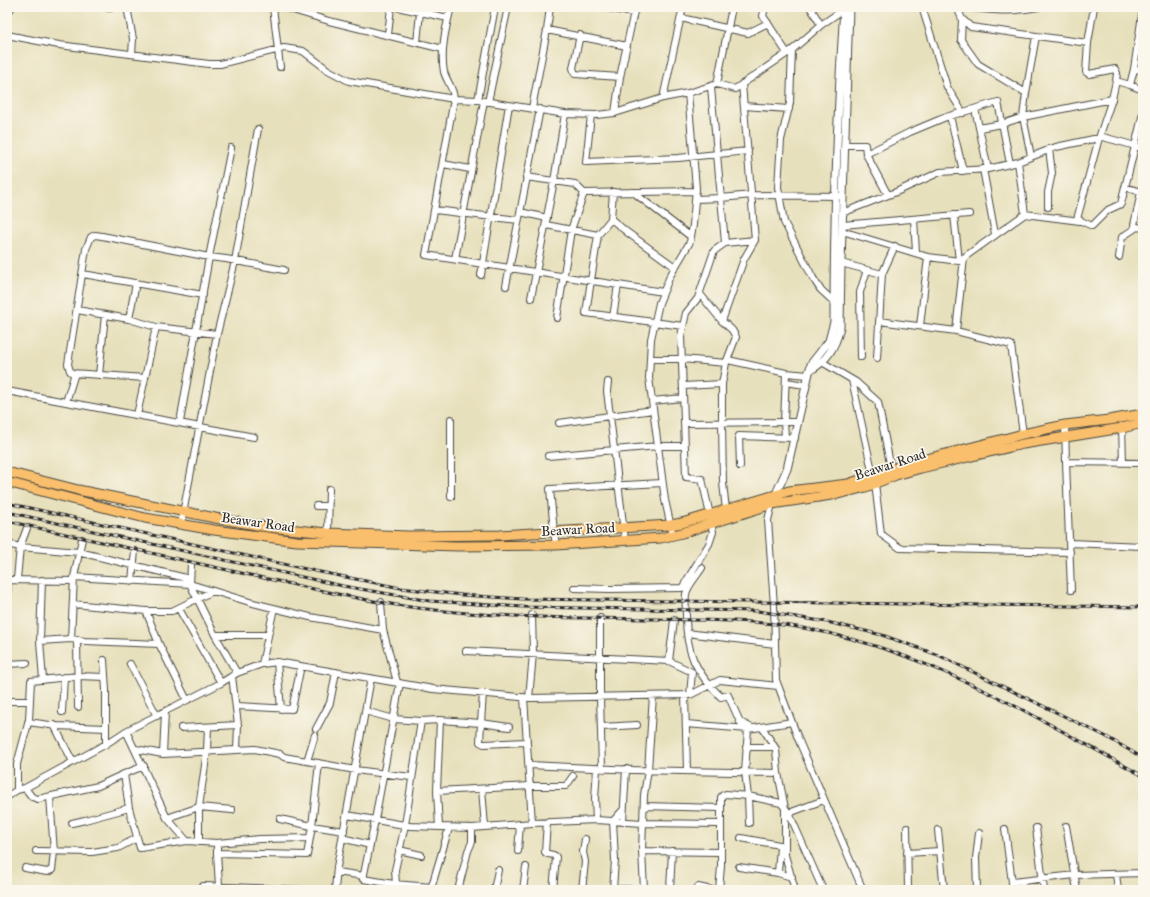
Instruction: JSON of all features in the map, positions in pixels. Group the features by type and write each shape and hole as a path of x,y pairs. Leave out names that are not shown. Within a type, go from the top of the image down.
{"main road":[{"name":"Beawar Road","path":"7,482 145,518 297,541 350,544 457,546 556,545 673,536 711,519 726,510 797,489 848,484 896,475 1024,444 1065,437 1121,423 1143,414"},
{"name":"Beawar Road","path":"7,472 85,491 183,512 267,527 328,533 408,536 456,536 554,532 670,525 711,519 772,504 838,494 874,479 891,469 1023,434 1065,425 1143,422"},
{"path":"350,534 350,544"}],"street":[{"path":"7,14 12,7"},
{"path":"93,7 111,7"},
{"path":"127,7 133,39 132,54"},
{"path":"274,7 280,67"},
{"path":"283,7 329,21 443,49"},
{"path":"388,35 391,7"},
{"path":"397,7 448,18"},
{"path":"451,7 443,49 445,73 453,92 454,99 426,255 663,292"},
{"path":"484,101 485,62 495,7"},
{"path":"455,259 470,169 484,101 500,47 508,7"},
{"path":"532,108 550,7"},
{"path":"603,7 634,10 620,77 615,113"},
{"path":"663,98 683,7"},
{"path":"717,84 732,7"},
{"path":"765,7 763,16 789,52 790,103 781,140 778,188 784,222 800,255 822,291 834,302"},
{"path":"810,7 821,25"},
{"path":"922,7 947,87 963,113"},
{"path":"957,7 962,19 961,40 978,64 1026,93"},
{"path":"962,7 998,11 1038,7"},
{"path":"1080,221 1077,219 1099,138 1112,99 1117,73 1115,69 1089,74 1086,72 1088,43 1094,7"},
{"path":"7,35 60,45 185,60 196,63 220,64 278,49 289,48 303,52 328,70 349,81 454,99 484,101 565,114 591,115 615,113 663,98 688,94 717,84 735,89 789,52 821,25 846,8"},
{"path":"650,359 682,359 727,362 786,373 809,373 822,362 832,348 838,337 840,327 845,145 846,8"},
{"path":"846,8 835,195 834,322 831,337 826,346 813,361 787,469 772,504 768,520 776,680 824,800 863,890"},
{"path":"1130,85 1134,69 1143,8"},
{"path":"417,43 420,12"},
{"path":"681,18 748,33 768,23"},
{"path":"962,19 971,27 1088,43"},
{"path":"547,30 627,46"},
{"path":"580,36 573,68 575,74 620,77"},
{"path":"1031,156 1023,117 1036,36"},
{"path":"485,62 500,47"},
{"path":"1134,69 1143,70"},
{"path":"1116,81 1143,90"},
{"path":"722,321 744,259 755,240 742,84"},
{"path":"711,87 726,243"},
{"path":"673,536 662,483 649,378 651,339 663,292 675,267 690,242 696,191 688,94"},
{"path":"979,128 1002,124 1023,117 1112,99"},
{"path":"866,154 910,132 950,116 998,102 1010,164"},
{"path":"481,275 509,105"},
{"path":"744,106 789,109"},
{"path":"506,286 540,109"},
{"path":"975,109 995,234"},
{"path":"842,228 928,257 961,260 995,234 1025,214 1080,221 1092,226 1108,210 1121,204 1143,113"},
{"path":"531,298 554,181 565,114"},
{"path":"591,115 586,162 693,156 748,151"},
{"path":"950,116 963,171"},
{"path":"181,524 217,334 235,261 258,129"},
{"path":"842,213 940,172 985,169 1010,164 1049,150 1103,137 1143,148"},
{"path":"845,145 865,145 866,154 888,195"},
{"path":"180,422 209,257 231,148"},
{"path":"1048,207 1048,192 1052,173 1049,150"},
{"path":"1018,162 1025,214"},
{"path":"443,164 470,169"},
{"path":"526,177 575,184 584,193 696,191"},
{"path":"1125,188 1141,192 1134,225 1140,228"},
{"path":"613,192 611,219 598,235 586,313 683,326"},
{"path":"633,192 690,236"},
{"path":"557,318 571,230 584,193"},
{"path":"695,199 752,195 843,196"},
{"path":"435,210 518,220"},
{"path":"520,212 571,230 598,235"},
{"path":"842,228 968,214"},
{"path":"954,216 961,260 956,331"},
{"path":"611,219 675,267"},
{"path":"914,219 916,252"},
{"path":"1119,257 1122,237 1140,228"},
{"path":"145,378 72,373 70,370 68,364 86,249 91,237 102,236 284,270"},
{"path":"574,588 682,588 709,544 713,532 702,479 686,477 681,336 686,313 700,294 714,251 726,243 755,240"},
{"path":"877,358 882,274 895,246"},
{"path":"920,326 928,257"},
{"path":"841,263 882,274"},
{"path":"861,357 860,292 867,270"},
{"path":"83,274 203,295"},
{"path":"129,319 136,283"},
{"path":"613,317 618,285"},
{"path":"700,294 722,321 732,330 736,337 727,362 722,384 723,483 726,510"},
{"path":"77,310 129,319 156,327 217,334"},
{"path":"99,374 105,315"},
{"path":"879,321 956,331 1011,345 1023,434"},
{"path":"137,415 156,327"},
{"path":"822,362 856,382 878,402 891,469"},
{"path":"66,402 75,373"},
{"path":"785,437 784,422 786,373"},
{"path":"852,380 874,479 881,534 900,548 1070,552"},
{"path":"608,382 607,391 624,540"},
{"path":"786,382 806,385"},
{"path":"683,386 722,384"},
{"path":"7,391 254,437"},
{"path":"652,401 683,398"},
{"path":"559,423 653,410"},
{"path":"451,419 451,497"},
{"path":"684,423 798,422"},
{"path":"1121,423 1123,462"},
{"path":"1065,425 1072,590"},
{"path":"740,466 739,436 794,438"},
{"path":"548,456 658,446 685,446"},
{"path":"1066,462 1143,463"},
{"path":"556,545 550,489 662,483"},
{"path":"328,533 329,489"},
{"path":"316,506 328,506"},
{"path":"17,579 20,547 27,528"},
{"path":"78,707 78,676 74,639 73,604 74,579 82,539"},
{"path":"1070,543 1143,546"},
{"path":"7,544 20,547 79,552 134,565 190,582 213,591 274,608 310,617 383,630"},
{"path":"132,581 135,551"},
{"path":"191,565 190,582 235,674 238,725 236,750"},
{"path":"702,568 686,594 689,650 695,666 709,686 721,697 728,695 740,722 750,729"},
{"path":"7,600 7,580 17,579 190,582"},
{"path":"42,580 40,641 43,680"},
{"path":"73,604 146,611 172,611 179,609 213,591"},
{"path":"381,602 383,630 399,683 376,820 363,879 394,886 431,888 449,828"},
{"path":"262,664 274,608"},
{"path":"179,609 221,683"},
{"path":"146,611 159,644 187,700"},
{"path":"532,616 533,654 527,697 527,742 532,823"},
{"path":"596,820 595,798 600,768 601,726 600,618"},
{"path":"670,661 674,620"},
{"path":"687,633 774,644"},
{"path":"215,635 268,635"},
{"path":"40,641 74,639 159,644"},
{"path":"466,651 600,656 670,661 692,672 687,695 687,770"},
{"path":"104,660 106,690 106,744"},
{"path":"7,797 17,790 25,788 106,744 126,731 221,683 235,674 262,664 277,662 433,689 527,697 687,695 720,680 778,686"},
{"path":"277,662 282,709"},
{"path":"7,664 27,664"},
{"path":"130,664 157,716"},
{"path":"236,706 292,709 301,666"},
{"path":"307,761 315,732 330,703 336,672"},
{"path":"17,790 17,764 28,722 31,681 78,676 104,677"},
{"path":"62,712 64,677"},
{"path":"335,890 342,838 371,678"},
{"path":"484,693 480,742 484,744 527,742"},
{"path":"644,890 642,850 643,823 653,696"},
{"path":"7,701 30,701"},
{"path":"365,711 394,719 420,721 440,720 509,727"},
{"path":"163,754 165,712"},
{"path":"440,720 437,791 440,827"},
{"path":"394,886 395,870 405,825 420,721"},
{"path":"28,722 106,728"},
{"path":"686,724 750,729 792,722"},
{"path":"54,725 73,762"},
{"path":"181,728 238,725"},
{"path":"601,726 637,725"},
{"path":"199,842 199,807 207,751 208,727"},
{"path":"762,727 774,747 785,808 783,846 778,873"},
{"path":"749,823 745,772 746,747 750,729"},
{"path":"126,731 136,749 167,818 187,841"},
{"path":"746,747 774,747"},
{"path":"136,749 163,754 255,749 280,754 284,757 355,770 411,777"},
{"path":"217,853 307,855 312,826 319,763"},
{"path":"529,765 778,773"},
{"path":"25,788 38,799 98,786 144,766"},
{"path":"623,822 626,769"},
{"path":"124,774 129,808 140,848 187,841 217,843 260,839 310,838"},
{"path":"437,791 530,786 566,786 573,776"},
{"path":"482,789 485,827"},
{"path":"719,890 721,852 720,808 721,797 726,794 748,796 781,803 790,814 823,890"},
{"path":"25,868 47,872 53,867 54,852 50,796"},
{"path":"790,814 824,800"},
{"path":"644,806 720,808"},
{"path":"167,818 199,807 232,810"},
{"path":"72,823 129,808"},
{"path":"623,810 612,821 615,860 612,889 656,890"},
{"path":"347,815 405,825 449,828 472,828 596,820 643,823 720,824"},
{"path":"280,819 344,831"},
{"path":"547,822 545,852 556,857 553,890"},
{"path":"518,851 520,824"},
{"path":"1066,826 1077,890"},
{"path":"458,890 468,851 472,842 472,828"},
{"path":"907,828 908,890"},
{"path":"1036,828 1044,890"},
{"path":"1005,829 1013,890"},
{"path":"938,830 944,890"},
{"path":"977,890 976,858 979,833"},
{"path":"36,851 92,852 118,848 137,838"},
{"path":"342,838 370,845"},
{"path":"741,838 783,846"},
{"path":"582,890 585,862 583,852 585,839"},
{"path":"217,843 220,886"},
{"path":"783,846 795,890"},
{"path":"399,850 421,854"},
{"path":"642,850 721,852"},
{"path":"670,890 672,851"},
{"path":"907,853 940,851"},
{"path":"739,867 778,873 792,877"},
{"path":"523,890 526,868"},
{"path":"494,890 498,870"},
{"path":"337,872 364,876"},
{"path":"1013,882 1075,875 1143,873"},
{"path":"1116,874 1118,890"},
{"path":"201,890 203,886 304,890"},
{"path":"698,887 712,890"}],"railway":[{"path":"7,503 315,571 401,588 462,595 523,599 1143,607"},
{"path":"7,512 343,586 430,601 523,607 758,611 827,622 882,635 938,655 1105,736 1143,758"},
{"path":"7,521 376,602 418,608 507,616 706,620 757,623 791,626 838,635 884,649 973,685 1017,707 1143,776"}]}
